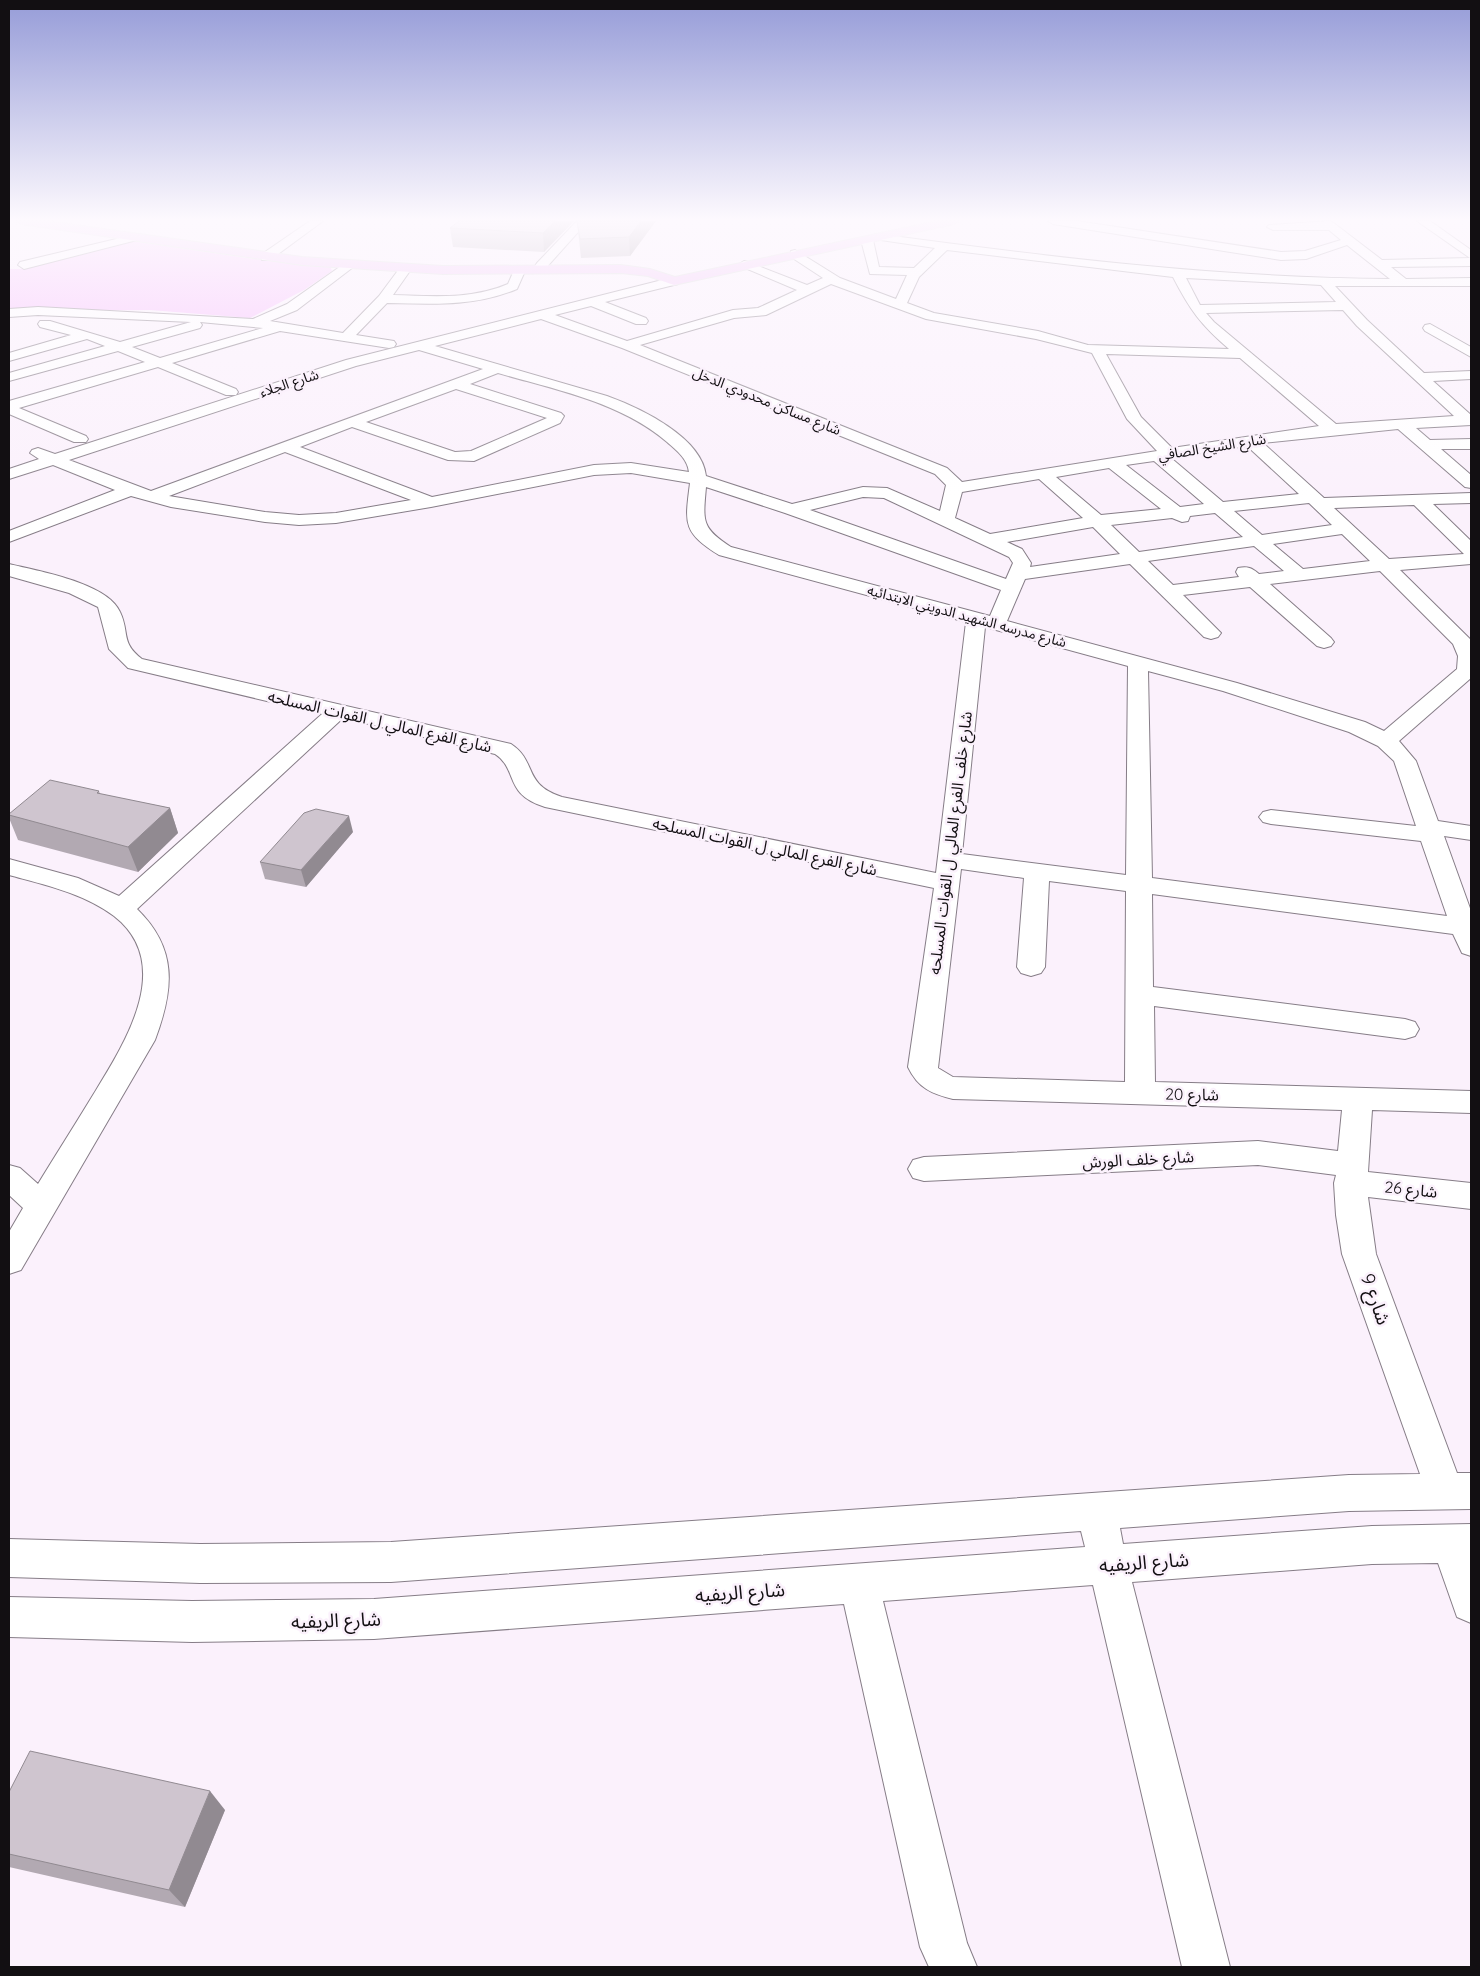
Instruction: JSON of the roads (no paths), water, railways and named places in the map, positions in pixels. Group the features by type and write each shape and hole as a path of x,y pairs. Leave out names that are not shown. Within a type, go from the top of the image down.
{"street":[{"path":"80,313 219,318 282,326 389,344"},
{"path":"254,322 276,313"},
{"path":"346,337 370,313"},
{"path":"429,329 435,313"},
{"path":"481,313 485,320"},
{"name":"شارع الجلاء","path":"9,462 482,313"},
{"name":"شارع الجلاء","path":"9,474 336,368 429,329 485,320 499,313"},
{"name":"شارع مساكن محدودي الدخل","path":"552,313 941,471 952,479 955,488"},
{"path":"620,313 640,321"},
{"path":"627,345 733,314 744,313"},
{"path":"923,313 1038,335 1079,348 1243,354"},
{"path":"1199,313 1209,325 1332,429"},
{"path":"1353,313 1420,378 1469,420"},
{"path":"63,328 95,314"},
{"path":"9,377 219,318"},
{"path":"9,319 87,334 231,392"},
{"path":"9,407 282,326"},
{"path":"689,327 717,334"},
{"path":"1430,328 1471,353"},
{"name":"شارع مدرسه الشهيد الدويني الابتدائيه","path":"429,329 498,368 602,398 642,415 664,429 691,455 697,469 694,521 696,529 712,545 725,552 1138,662 1357,726 1386,741 1398,751 1405,761 1469,934"},
{"path":"9,357 87,334"},
{"path":"1097,350 1135,418 1163,455 1218,507 1299,575"},
{"path":"68,360 106,378"},
{"path":"150,497 498,368"},
{"path":"1420,378 1471,375"},
{"path":"351,422 454,457 463,458 474,456 555,420 556,416 456,384"},
{"path":"9,407 80,440"},
{"name":"شارع الشيخ الصافي","path":"955,488 1251,440 1332,429 1469,420"},
{"path":"1437,422 1467,444"},
{"path":"1402,424 1471,483"},
{"path":"1251,440 1318,500 1462,641 1471,661 1467,671 1386,741"},
{"path":"1427,445 1467,444"},
{"path":"285,447 431,502"},
{"path":"38,453 150,497 265,517 299,520 336,518 611,468 651,470 697,479 1015,580 1134,557 1347,528"},
{"path":"1113,463 1216,546 1324,642"},
{"path":"1043,474 1096,521 1211,633"},
{"path":"946,521 955,488"},
{"path":"9,537 130,490"},
{"path":"791,509 862,492 879,491 1020,556 1022,563 1015,580"},
{"path":"988,540 1096,521 1218,507 1318,500 1471,498"},
{"path":"1419,500 1471,552"},
{"path":"1168,591 1385,565 1471,559"},
{"name":"شارع الفرع المالي ل القوات المسلحه","path":"9,570 101,599 109,609 117,648 123,656 135,664 503,749 512,754 526,786 544,799 558,803 948,871 1036,872 1138,885 1469,934"},
{"name":"شارع خلف الفرع المالي ل القوات المسلحه","path":"923,1066 948,871 986,621 1015,580"},
{"path":"1138,662 1138,994 1140,1093"},
{"path":"121,909 338,711"},
{"path":"1271,817 1471,833"},
{"path":"9,867 84,889 121,909 138,925 150,944 156,965 157,988 152,1014 141,1040 9,1260"},
{"path":"1030,967 1036,872"},
{"path":"1138,994 1405,1029"},
{"name":"شارع 20","path":"923,1066 926,1074 933,1081 953,1088 1471,1102"},
{"name":"شارع 9","path":"1358,1099 1351,1174 1353,1229 1360,1254 1458,1491"},
{"name":"شارع خلف الورش","path":"924,1169 1258,1153 1285,1155 1351,1174"},
{"name":"شارع 26","path":"1351,1174 1471,1196"},
{"path":"9,1177 42,1206"},
{"path":"9,1558 108,1564 249,1566 391,1562 1349,1493 1458,1491"},
{"path":"1097,1512 1108,1565 1206,1967"},
{"path":"1461,1543 1471,1603"},
{"name":"شارع الريفيه","path":"9,1617 127,1622 250,1623 374,1619 1372,1546 1461,1543"},
{"path":"859,1583 944,1948 953,1967"}]}
